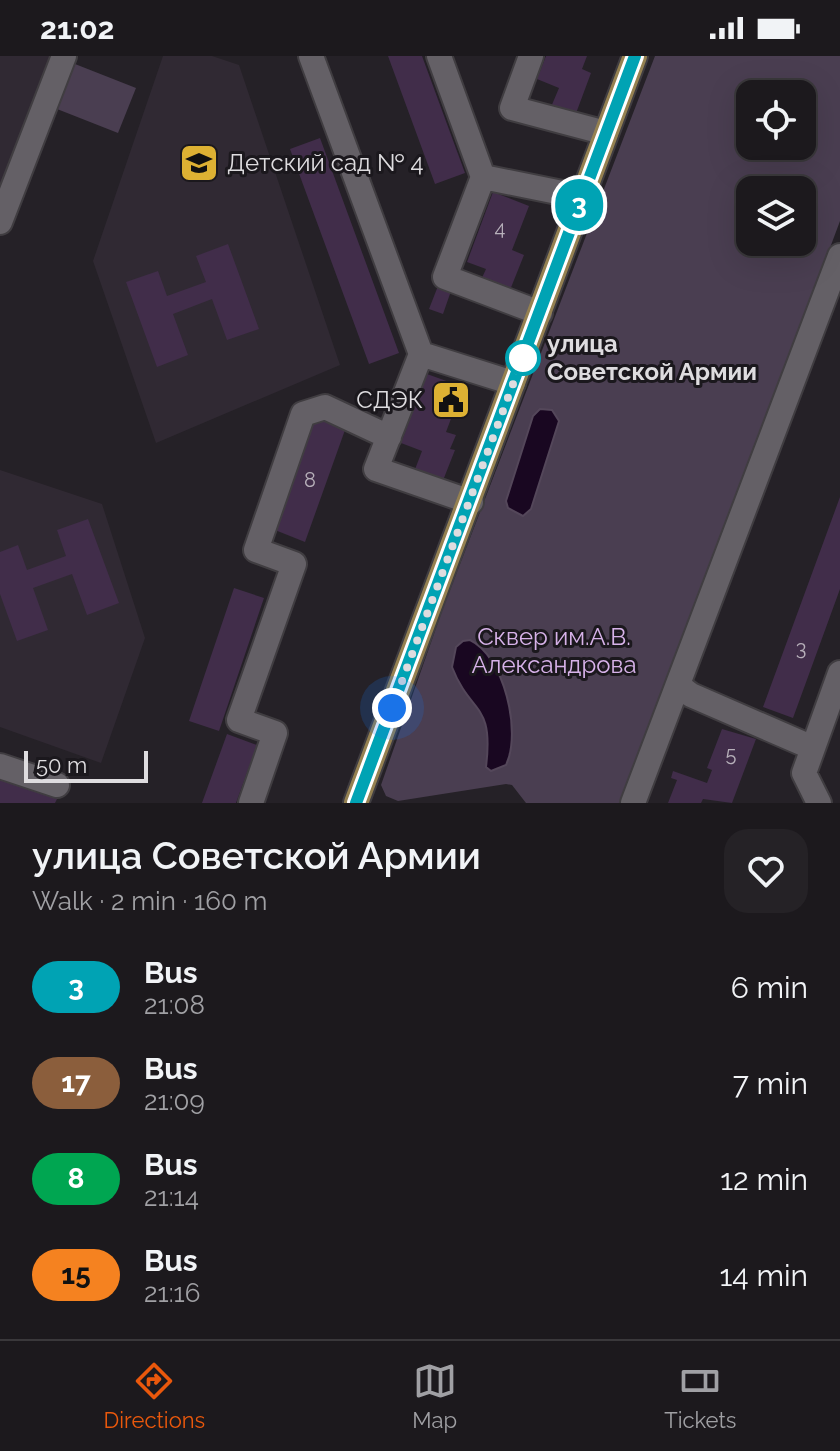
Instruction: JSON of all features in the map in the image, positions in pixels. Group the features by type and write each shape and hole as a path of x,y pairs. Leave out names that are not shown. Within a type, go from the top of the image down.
{"main road":[{"path":"362,801 635,56"}],"street":[{"path":"0,222 64,56"},
{"path":"311,56 421,354 376,469 471,502"},
{"path":"439,56 483,177 445,277 540,313"},
{"path":"531,56 512,108 606,133"},
{"path":"483,177 582,197"},
{"path":"633,803 840,256"},
{"path":"421,354 513,383"},
{"path":"251,803 275,733 239,720 294,564 256,550 303,414 325,407 389,437"},
{"path":"815,801 804,773 839,677"},
{"path":"679,686 691,695 813,748"},
{"path":"0,766 57,785"}],"shaded area":[{"path":"0,56 53,56 0,187"},
{"name":"Детский сад № 4","path":"163,56 212,56 239,65 340,365 156,443 93,261"},
{"path":"540,409 552,410 559,421 531,509 523,516 508,508 506,501 533,416"},
{"path":"0,470 102,504 145,638 101,763 0,727"},
{"path":"470,640 482,649 501,678 511,715 512,734 506,765 491,771 486,767 488,746 484,719 459,683 452,667 456,647"}],"green space":[{"name":"Сквер им.А.В. Александрова","path":"655,56 840,56 840,221 623,803 526,803 512,785 506,784 398,801 386,796 381,785 442,611"},
{"path":"75,64 136,88 118,133 57,109"}],"building":[{"path":"388,56 422,56 465,173 435,184"},
{"path":"546,56 587,56 582,69 591,73 575,116 551,107 559,88 537,79"},
{"path":"320,138 399,353 369,364 290,149"},
{"path":"493,192 529,206 512,250 524,255 510,290 481,280 486,269 467,262"},
{"path":"228,244 259,329 227,340 212,299 173,314 188,355 157,367 126,282 158,271 167,296 206,282 196,256"},
{"path":"438,286 451,291 443,314 429,309"},
{"path":"427,374 463,387 446,432 456,435 450,449 455,450 442,483 414,472 422,451 401,443"},
{"path":"315,418 345,430 305,542 275,530"},
{"path":"840,497 840,589 793,718 763,707"},
{"path":"88,519 119,603 87,615 72,574 33,588 48,630 17,641 0,594 0,552 18,545 27,570 66,556 57,530"},
{"path":"234,588 264,598 219,731 189,721"},
{"path":"722,729 756,739 732,803 703,799 701,803 668,803 677,780 671,778 673,771 707,783 712,770 707,768"},
{"path":"227,734 257,745 236,803 202,803"},
{"path":"0,780 57,799 55,803 0,803"}],"bus line":[{"name":"3","path":"356,803 471,502 635,56"}],"place":[{"name":"Детский сад № 4","path":"199,163"},
{"name":"улица Советской Армии","path":"523,358"},
{"name":"СДЭК","path":"451,400"}],"route":[{"path":"392,708 525,352 523,358"}]}
